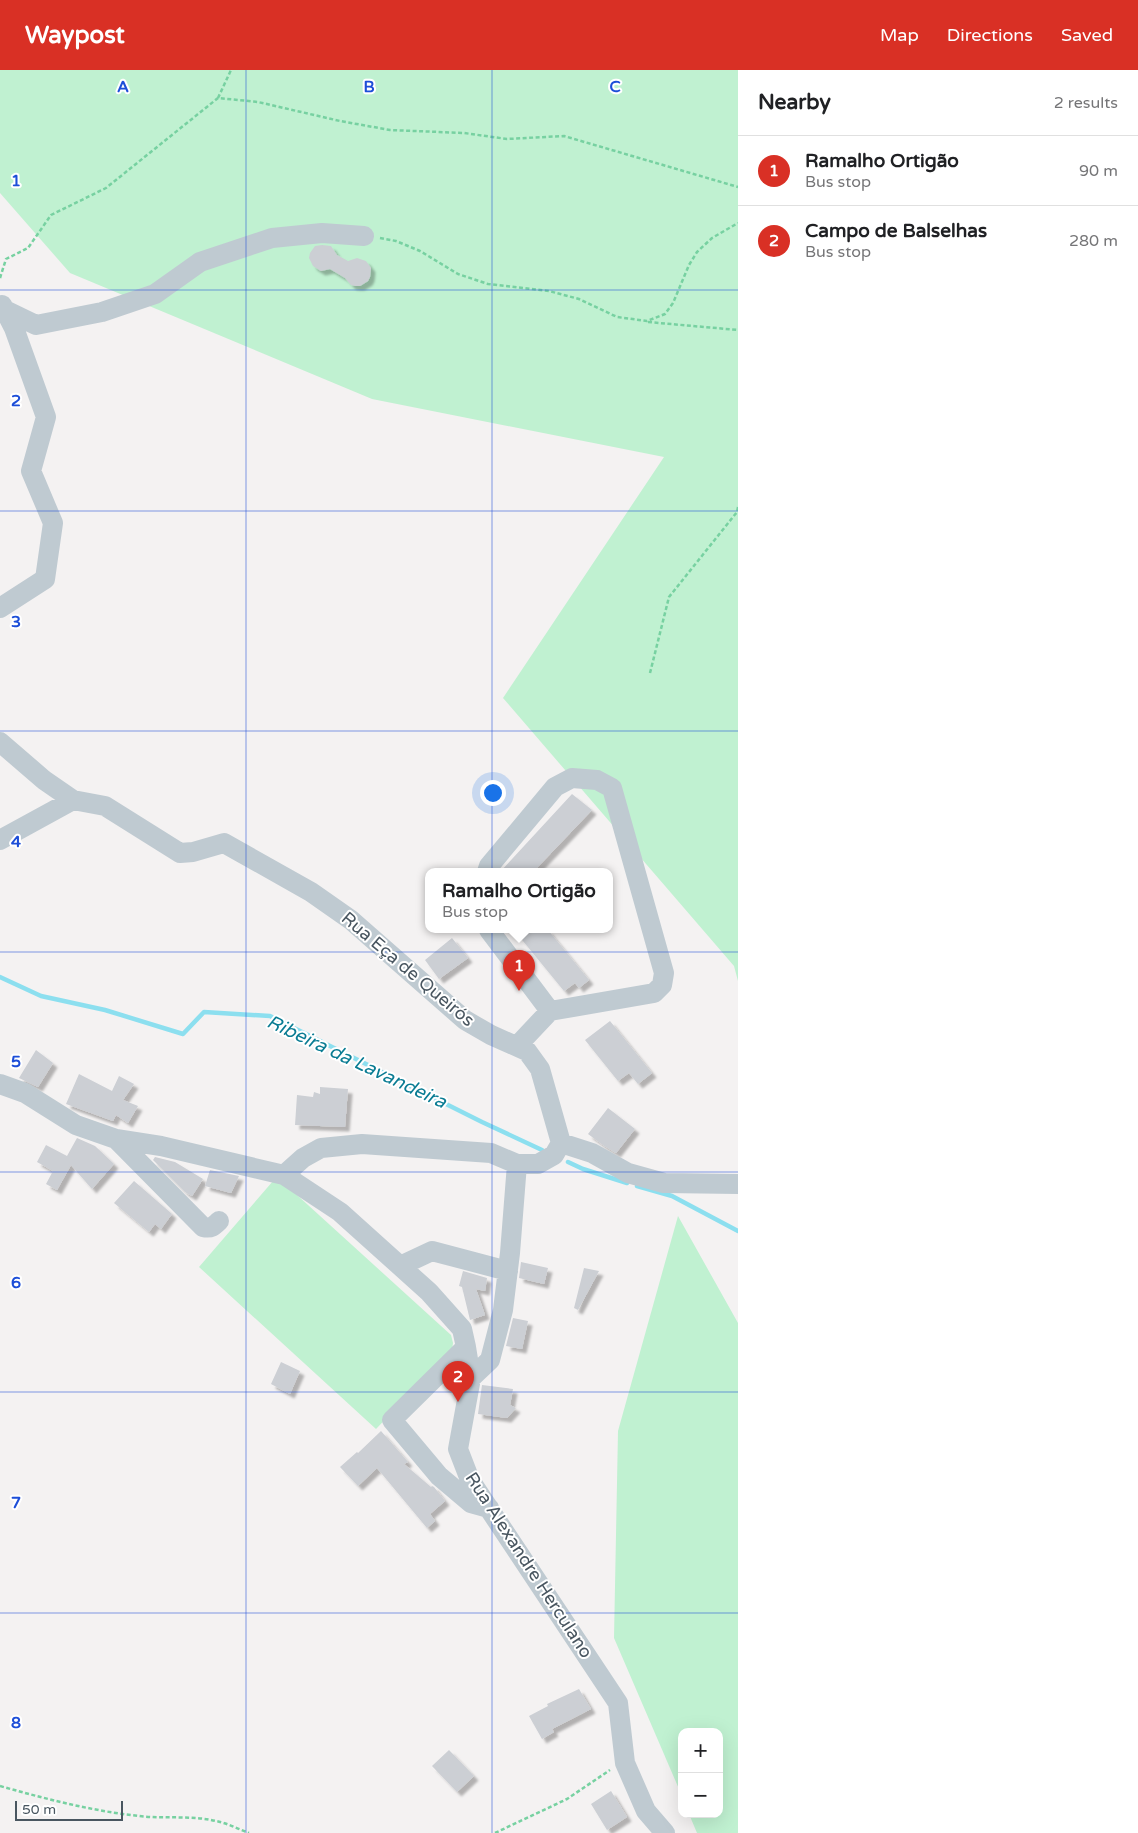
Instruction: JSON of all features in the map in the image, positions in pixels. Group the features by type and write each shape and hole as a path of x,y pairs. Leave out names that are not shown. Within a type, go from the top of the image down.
{"street":[{"path":"2,305 36,324 102,312 155,294 200,262 272,238 322,233 364,236"},
{"path":"0,608 45,579 53,523 31,471 46,418 14,328 2,305"},
{"name":"Rua Eça de Queirós","path":"0,742 44,780 73,800 105,806 180,853 193,852 224,843 311,892 351,920 466,1020 490,1035 527,1051 540,1070 561,1143"},
{"path":"488,868 555,787 572,778 597,780 612,788 664,973 662,985 654,993 550,1011 517,1046"},
{"path":"0,840 73,800"},
{"path":"491,933 550,1011"},
{"name":"Rua Alexandre Herculano","path":"0,1084 25,1093 76,1125 116,1139 161,1146 284,1174 340,1212 429,1292 451,1316 462,1329 471,1378 458,1450 470,1480 618,1703 625,1763 646,1811 665,1833"},
{"path":"116,1139 204,1227 209,1228 219,1221"},
{"path":"284,1174 303,1158 321,1148 362,1144 491,1153 517,1164 538,1164 554,1155 561,1143 592,1153 628,1173 664,1183 737,1185"},
{"path":"471,1378 490,1360 503,1310 517,1164"},
{"path":"400,1266 432,1251 508,1271"},
{"path":"466,1347 392,1420 439,1476 471,1503 490,1508"}],"path":[{"path":"0,278 6,258 28,248 50,215 106,188 218,98 231,70"},
{"path":"218,98 258,102 340,121 390,130 464,133 507,139 564,136 738,187"},
{"path":"647,321 665,314 673,303 689,265 697,252 712,238 738,223"},
{"path":"364,236 396,241 420,251 458,274 488,284 549,291 579,299 617,317 738,330"},
{"path":"650,673 669,597 737,512 738,507"},
{"path":"495,1833 567,1799 608,1771 625,1763"},
{"path":"0,1786 60,1803 98,1810 141,1816 181,1817 217,1821 249,1833"}],"green space":[{"path":"0,70 738,70 738,981 734,966 503,698 664,457 372,399 70,273 0,193"},
{"path":"273,1181 286,1185 451,1335 452,1350 376,1429 199,1267"},
{"path":"678,1216 738,1323 738,1833 697,1833 691,1818 723,1818 723,1728 678,1728 678,1787 614,1638 618,1431"}],"building":[{"path":"315,246 331,246 337,255 348,261 357,258 366,261 371,268 368,281 360,286 351,285 345,278 330,269 321,271 313,266 309,258 310,253"},
{"path":"572,794 592,810 537,868 504,868"},
{"path":"516,933 550,933 589,980 579,988 575,983 564,991"},
{"path":"452,938 468,958 439,979 425,960"},
{"path":"610,1021 652,1073 638,1084 629,1073 618,1081 585,1040"},
{"path":"36,1050 53,1063 38,1087 19,1078"},
{"path":"79,1074 112,1091 119,1076 134,1084 123,1100 138,1106 128,1123 116,1115 113,1121 66,1104"},
{"path":"320,1087 348,1089 345,1127 295,1125 297,1095 313,1097 314,1092 320,1094"},
{"path":"608,1108 635,1129 616,1153 588,1134"},
{"path":"77,1138 95,1146 114,1164 92,1189 71,1165 57,1190 46,1184 53,1171 37,1162 46,1145 67,1156"},
{"path":"155,1157 175,1162 203,1179 192,1196 185,1192 153,1160"},
{"path":"210,1170 239,1176 231,1193 205,1186"},
{"path":"134,1181 172,1214 161,1229 155,1224 149,1232 114,1203"},
{"path":"521,1262 548,1268 544,1284 519,1278"},
{"path":"584,1268 599,1271 578,1310 574,1308"},
{"path":"463,1271 487,1278 485,1291 476,1289 485,1315 470,1320 462,1287 459,1286"},
{"path":"513,1318 528,1321 522,1349 506,1346"},
{"path":"281,1362 300,1371 290,1394 271,1384"},
{"path":"482,1385 513,1389 510,1405 516,1408 507,1418 478,1414"},
{"path":"381,1431 408,1462 404,1464 431,1487 434,1487 445,1501 430,1514 435,1521 427,1528 377,1468 358,1486 340,1467"},
{"path":"579,1689 591,1709 552,1729 554,1732 542,1739 529,1716 548,1706 547,1704"},
{"path":"449,1750 474,1776 457,1792 432,1766"},
{"path":"611,1791 627,1817 607,1830 591,1804"}],"waterway":[{"name":"Ribeira da Lavandeira","path":"0,977 41,996 105,1010 183,1034 204,1012 270,1016 542,1150"},
{"name":"Ribeira da Lavandeira","path":"568,1162 583,1169 627,1183"},
{"name":"Ribeira da Lavandeira","path":"637,1186 672,1196 738,1231"}],"place":[{"name":"Ramalho Ortigão","path":"519,991"},
{"name":"Campo de Balselhas","path":"458,1402"}]}
